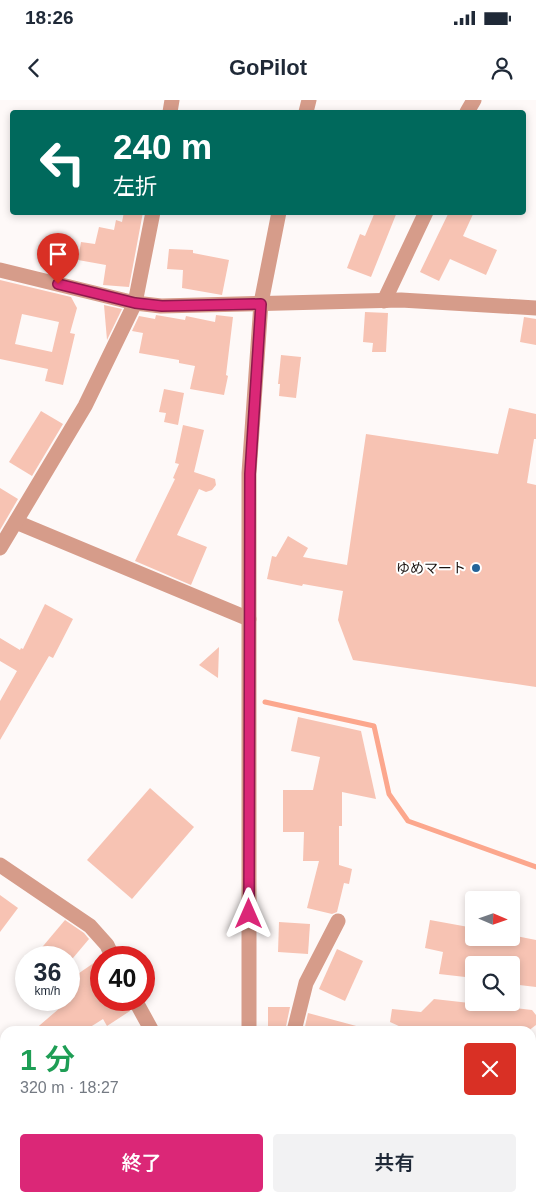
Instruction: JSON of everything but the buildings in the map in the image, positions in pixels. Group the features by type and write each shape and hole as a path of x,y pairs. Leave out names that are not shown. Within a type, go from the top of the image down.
{"street":[{"path":"0,548 85,406 135,303 152,215"},
{"path":"249,1026 250,474 261,304 278,215"},
{"path":"384,300 425,215"},
{"path":"0,270 135,303 162,306 384,300 536,308"},
{"path":"16,522 250,619"},
{"path":"0,865 90,926 107,946"},
{"path":"295,1026 306,983 338,921"},
{"path":"142,1011 149,1026"}],"waterway":[{"path":"265,702 374,726 389,794 408,821 536,867"}],"place":[{"name":"ゆめマート","path":"476,568"}],"route":[{"path":"58,284 135,303 162,306 261,304 250,474 249,914"}]}
